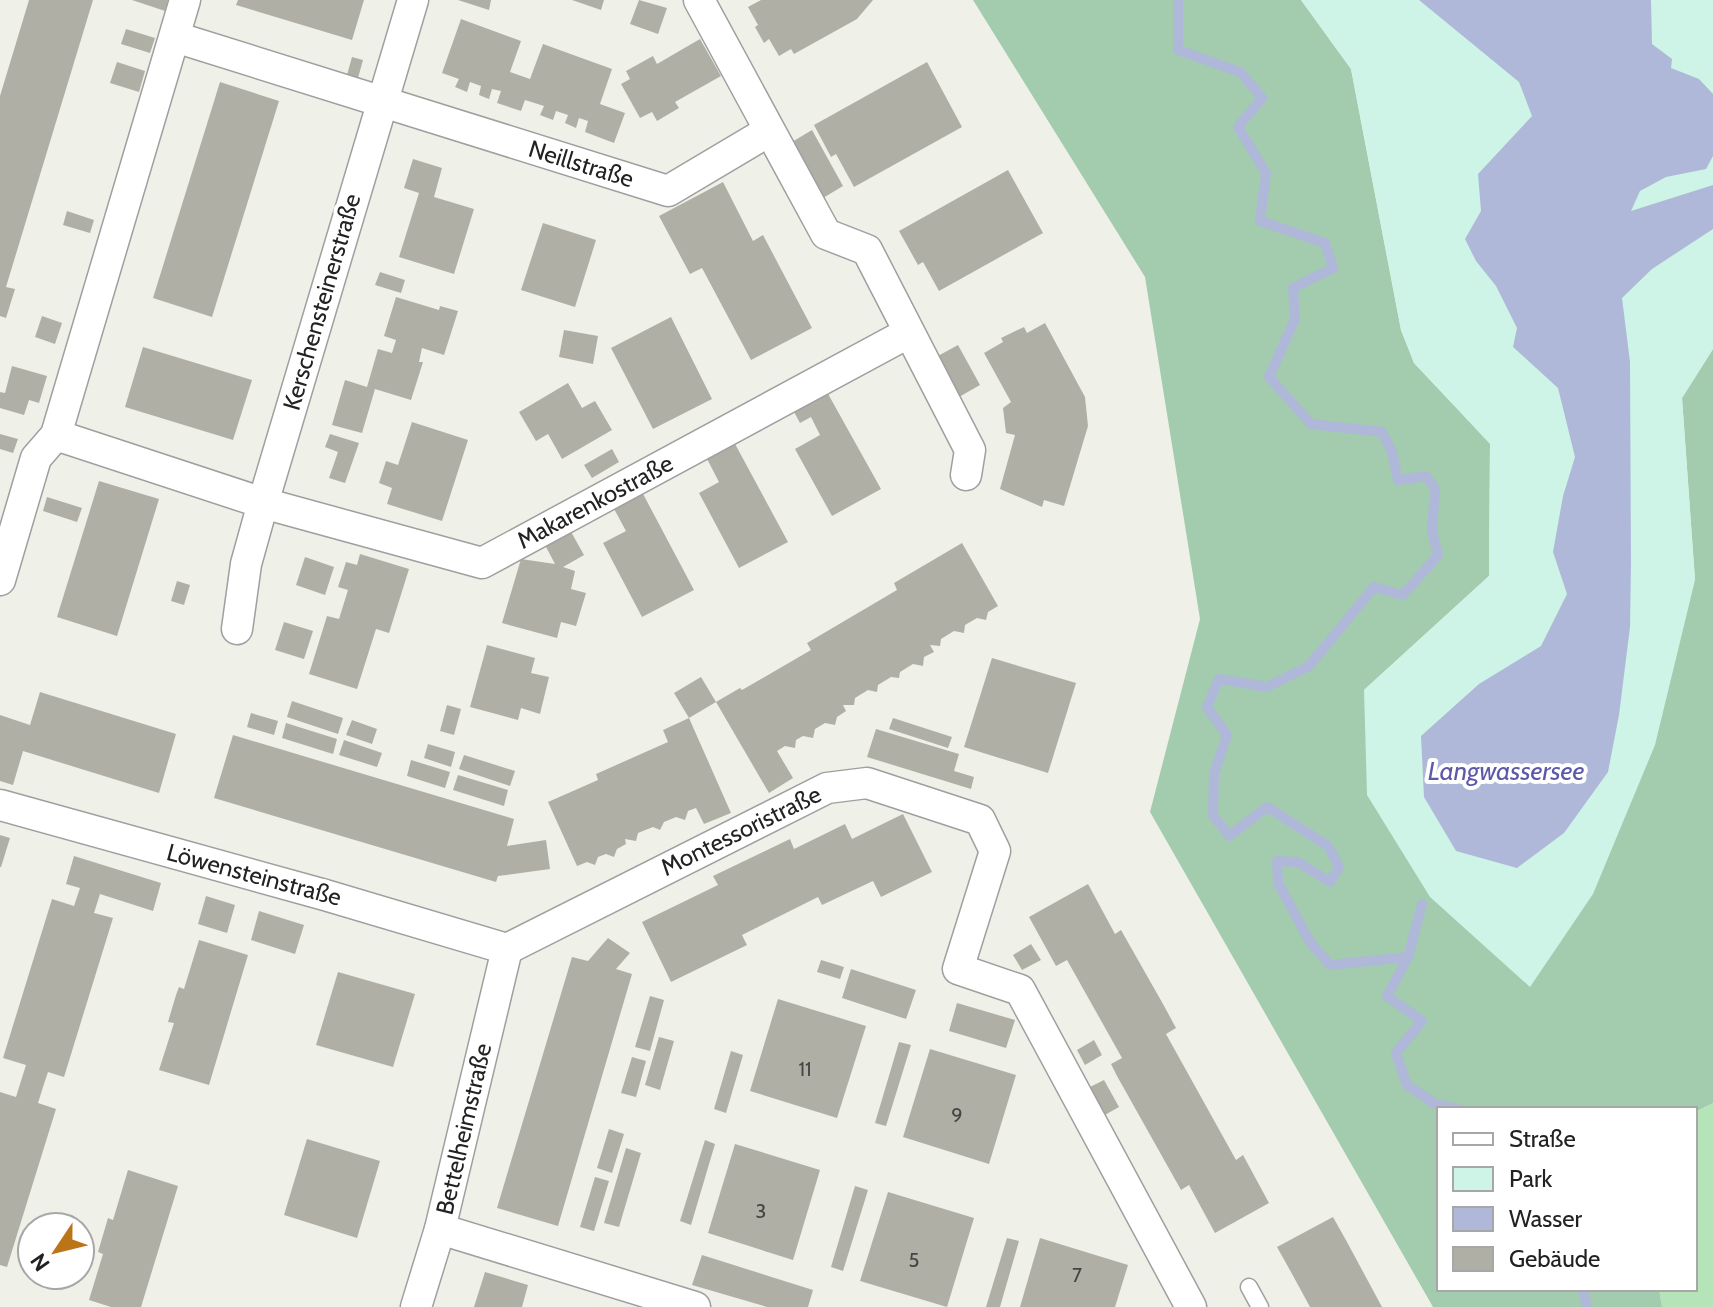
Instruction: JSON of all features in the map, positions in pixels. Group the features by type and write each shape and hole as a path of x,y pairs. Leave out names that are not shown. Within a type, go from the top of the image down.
{"street":[{"path":"0,580 36,458 56,435 185,0"},
{"name":"Kerschensteinerstraße","path":"237,629 246,564 263,503 413,0"},
{"path":"699,0 826,234 867,250 970,450 966,475"},
{"path":"175,37 381,102"},
{"name":"Neillstraße","path":"381,102 668,191 769,131"},
{"name":"Makarenkostraße","path":"263,503 482,563 908,333"},
{"path":"56,435 263,503"},
{"name":"Montessoristraße","path":"507,949 827,788 867,783 980,820 995,851 958,969 1020,990 1191,1307"},
{"name":"Löwensteinstraße","path":"0,805 340,899 507,949"},
{"name":"Bettelheimstraße","path":"416,1307 440,1229 507,949"},
{"path":"440,1229 695,1307"}],"lane":[{"path":"1249,1287 1260,1307"}],"green space":[{"path":"973,0 1301,0 1351,69 1401,330 1414,363 1490,443 1489,576 1364,690 1695,580 1682,398 1713,349 1713,1103 1697,1111 1697,1107 1437,1107 1437,1291 1659,1291 1662,1307 1433,1307 1150,812 1200,619 1145,277"},
{"path":"1301,0 1713,0 1713,349 1682,398 1695,580 1655,745 1593,894 1530,987 1430,897 1367,795 1364,690 1489,576 1490,444 1414,363 1401,330 1351,69"},
{"path":"1713,1103 1713,1307 1662,1307 1659,1291 1697,1291 1697,1111"}],"water":[{"name":"Langwassersee","path":"1419,0 1651,0 1652,44 1672,59 1671,68 1699,79 1713,94 1713,156 1706,169 1666,177 1640,191 1631,211 1713,185 1713,229 1652,269 1622,298 1630,362 1630,627 1608,772 1564,833 1517,868 1456,851 1424,797 1421,736 1479,684 1541,646 1567,594 1553,552 1563,496 1575,457 1558,388 1513,347 1517,328 1496,286 1476,261 1465,239 1481,211 1478,174 1532,116 1519,82"}],"building":[{"path":"29,0 93,0 6,287 15,289 6,318 0,316 0,96"},
{"path":"132,0 168,0 165,11"},
{"path":"238,0 364,0 352,40 236,5"},
{"path":"458,0 491,0 489,10"},
{"path":"572,0 604,0 601,10"},
{"path":"639,0 667,8 658,34 630,24"},
{"path":"761,0 873,0 857,19 794,54 791,49 779,56 769,39 764,43 748,7"},
{"path":"461,19 521,41 510,72 530,79 543,44 612,69 600,104 625,113 614,143 585,132 588,121 579,118 576,128 565,123 568,115 556,111 553,120 540,115 544,106 525,100 521,111 497,103 501,91 492,89 489,99 479,95 481,86 470,82 467,92 455,87 459,79 442,73"},
{"path":"126,29 155,38 150,53 121,44"},
{"path":"700,39 721,76 675,102 679,108 657,121 652,112 640,118 621,84 630,79 626,71 653,56 657,64"},
{"path":"352,57 363,60 358,78 347,75"},
{"path":"117,62 145,71 139,92 110,83"},
{"path":"927,62 962,127 854,187 836,154 831,157 814,125"},
{"path":"220,82 279,101 212,317 153,298"},
{"path":"812,130 843,186 818,201 787,145"},
{"path":"413,159 442,168 434,197 474,209 454,274 399,257 419,193 404,188"},
{"path":"1008,170 1043,233 939,291 923,262 918,265 899,231"},
{"path":"723,182 753,241 763,235 812,328 751,360 702,268 690,274 659,216"},
{"path":"67,211 94,220 90,233 63,225"},
{"path":"543,223 596,240 575,307 521,290"},
{"path":"380,272 405,280 401,293 375,285"},
{"path":"396,297 439,310 440,306 458,311 444,355 422,348 419,362 423,362 411,400 375,389 362,433 332,425 345,380 367,387 378,349 392,353 396,340 384,336"},
{"path":"42,316 62,323 55,344 35,337"},
{"path":"671,317 712,399 653,429 611,348"},
{"path":"1045,323 1085,397 1088,426 1064,506 1044,500 1042,507 1000,489 1015,435 1006,433 1003,408 1011,402 984,353 1003,342 1001,338 1024,327 1027,333"},
{"path":"564,330 598,336 593,364 559,357"},
{"path":"958,345 980,385 959,397 936,357"},
{"path":"143,347 252,380 233,440 125,407"},
{"path":"12,366 47,376 39,403 29,400 24,415 0,408 0,392 5,393"},
{"path":"568,383 582,408 595,401 612,430 562,459 548,434 536,441 519,412"},
{"path":"827,392 881,489 832,516 795,449 820,435 811,417 800,423 793,410"},
{"path":"412,422 468,440 442,521 387,504 392,488 379,483 386,461 398,465"},
{"path":"0,434 18,439 13,453 0,449"},
{"path":"330,434 359,443 345,483 329,478 338,452 325,447"},
{"path":"734,442 788,542 739,568 699,493 719,482 706,457"},
{"path":"612,449 619,462 592,478 584,465"},
{"path":"99,481 159,499 117,636 57,617"},
{"path":"642,492 694,590 642,617 603,543 626,531 613,507"},
{"path":"47,497 82,508 77,522 43,511"},
{"path":"570,530 584,555 563,567 575,571 571,589 586,593 576,626 561,622 557,638 502,623 521,559 555,564 545,545"},
{"path":"962,543 998,606 988,612 986,620 977,618 965,625 964,633 954,631 941,639 940,646 930,645 934,652 924,657 923,666 913,664 900,672 899,678 891,677 878,685 877,692 868,690 855,698 854,705 843,705 846,711 837,717 835,725 825,723 815,729 813,738 803,736 796,740 795,748 785,746 777,751 793,778 769,793 716,702 811,650 807,643 897,590 894,583"},
{"path":"360,554 409,569 389,633 376,629 357,689 309,674 327,616 339,619 348,590 338,587 346,562 357,565"},
{"path":"305,557 334,567 325,595 296,585"},
{"path":"177,581 190,585 184,605 171,601"},
{"path":"284,622 313,631 304,659 275,650"},
{"path":"487,645 535,658 531,673 549,677 540,714 521,708 518,720 470,707"},
{"path":"992,658 1076,683 1048,773 964,747"},
{"path":"701,677 716,702 689,718 674,693"},
{"path":"40,692 176,734 159,793 23,751 13,785 0,781 0,715 30,725"},
{"path":"292,701 343,718 338,734 287,717"},
{"path":"447,705 461,709 454,735 440,731"},
{"path":"251,713 278,721 274,735 247,727"},
{"path":"689,718 731,813 704,824 696,808 688,811 685,820 676,817 664,822 660,830 653,827 638,833 636,841 625,839 626,844 617,849 614,857 606,854 598,857 595,865 587,862 577,866 548,802 598,780 596,774 668,742 663,730"},
{"path":"893,718 952,737 948,748 889,729"},
{"path":"352,720 377,729 372,744 346,735"},
{"path":"286,723 337,739 333,754 282,738"},
{"path":"876,729 959,754 954,771 974,777 971,789 867,757"},
{"path":"233,735 514,819 507,846 546,840 550,869 498,876 496,882 214,798"},
{"path":"344,740 382,753 377,767 339,755"},
{"path":"428,744 455,752 451,767 424,758"},
{"path":"464,755 515,771 510,786 459,769"},
{"path":"411,760 450,772 445,788 407,776"},
{"path":"458,775 508,790 504,806 453,790"},
{"path":"903,814 932,872 881,897 873,881 822,905 818,897 742,935 747,945 671,982 642,922 718,885 713,876 790,839 794,849 845,824 852,839"},
{"path":"0,835 10,838 1,867 0,867"},
{"path":"74,856 161,883 153,911 100,894 94,913 113,918 64,1077 48,1072 38,1103 56,1109 24,1211 16,1211 16,1238 7,1267 0,1265 0,1092 16,1097 26,1065 3,1058 52,899 74,906 80,888 66,884"},
{"path":"1088,884 1115,934 1121,930 1176,1028 1166,1034 1236,1160 1243,1155 1269,1203 1215,1233 1189,1185 1181,1190 1117,1076 1111,1064 1122,1058 1067,960 1056,966 1029,917"},
{"path":"206,896 235,905 227,933 198,924"},
{"path":"259,911 304,925 295,954 251,940"},
{"path":"608,938 630,953 616,969 632,974 558,1226 497,1208 572,957 588,961"},
{"path":"199,940 248,955 209,1085 159,1070 174,1023 168,1022 176,995 179,987 184,989"},
{"path":"1031,944 1041,960 1022,970 1013,955"},
{"path":"821,960 844,967 840,979 817,972"},
{"path":"851,969 916,990 906,1019 842,998"},
{"path":"338,972 415,994 393,1067 316,1045"},
{"path":"650,996 664,1000 650,1051 635,1047"},
{"path":"778,999 866,1026 837,1118 750,1091"},
{"path":"957,1003 1015,1020 1006,1048 949,1031"},
{"path":"659,1037 674,1041 660,1090 645,1085"},
{"path":"1094,1040 1102,1055 1085,1065 1077,1050"},
{"path":"899,1042 911,1045 886,1126 875,1123"},
{"path":"930,1049 1016,1075 989,1164 903,1137"},
{"path":"731,1051 743,1055 726,1113 714,1109"},
{"path":"632,1057 646,1061 636,1097 621,1093"},
{"path":"1104,1080 1119,1107 1103,1116 1088,1088"},
{"path":"609,1129 624,1134 612,1173 597,1168"},
{"path":"307,1139 380,1161 357,1238 284,1215"},
{"path":"705,1140 715,1144 691,1225 680,1221"},
{"path":"735,1144 820,1170 793,1260 708,1233"},
{"path":"626,1148 641,1153 619,1227 604,1223"},
{"path":"128,1170 178,1186 141,1307 111,1307 89,1300 92,1291 96,1291 96,1277 103,1254 98,1252 108,1218 113,1220"},
{"path":"595,1177 609,1181 594,1231 580,1227"},
{"path":"855,1186 868,1190 843,1271 831,1267"},
{"path":"888,1192 974,1218 947,1307 860,1281"},
{"path":"1333,1217 1382,1307 1310,1307 1277,1247"},
{"path":"1007,1238 1019,1241 1000,1307 986,1307"},
{"path":"1040,1238 1128,1265 1115,1307 1020,1307"},
{"path":"702,1255 813,1290 808,1307 767,1307 692,1285"},
{"path":"485,1272 528,1285 522,1307 474,1307"}],"waterway":[{"path":"1178,0 1178,50 1240,72 1262,98 1238,127 1266,173 1260,221 1325,243 1333,268 1293,288 1295,319 1269,377 1311,424 1382,432 1392,452 1398,480 1426,476 1435,489 1432,531 1438,555 1403,595 1374,587 1309,666 1267,687 1219,679 1207,707 1227,735 1214,774 1213,815 1229,836 1267,807 1328,846 1339,867 1330,882 1298,862 1277,861 1278,883 1310,942 1330,965 1408,957"},
{"path":"1422,904 1408,957 1387,996 1422,1021 1396,1053 1407,1085 1435,1104 1449,1107"},
{"path":"1583,1291 1587,1307"}]}
